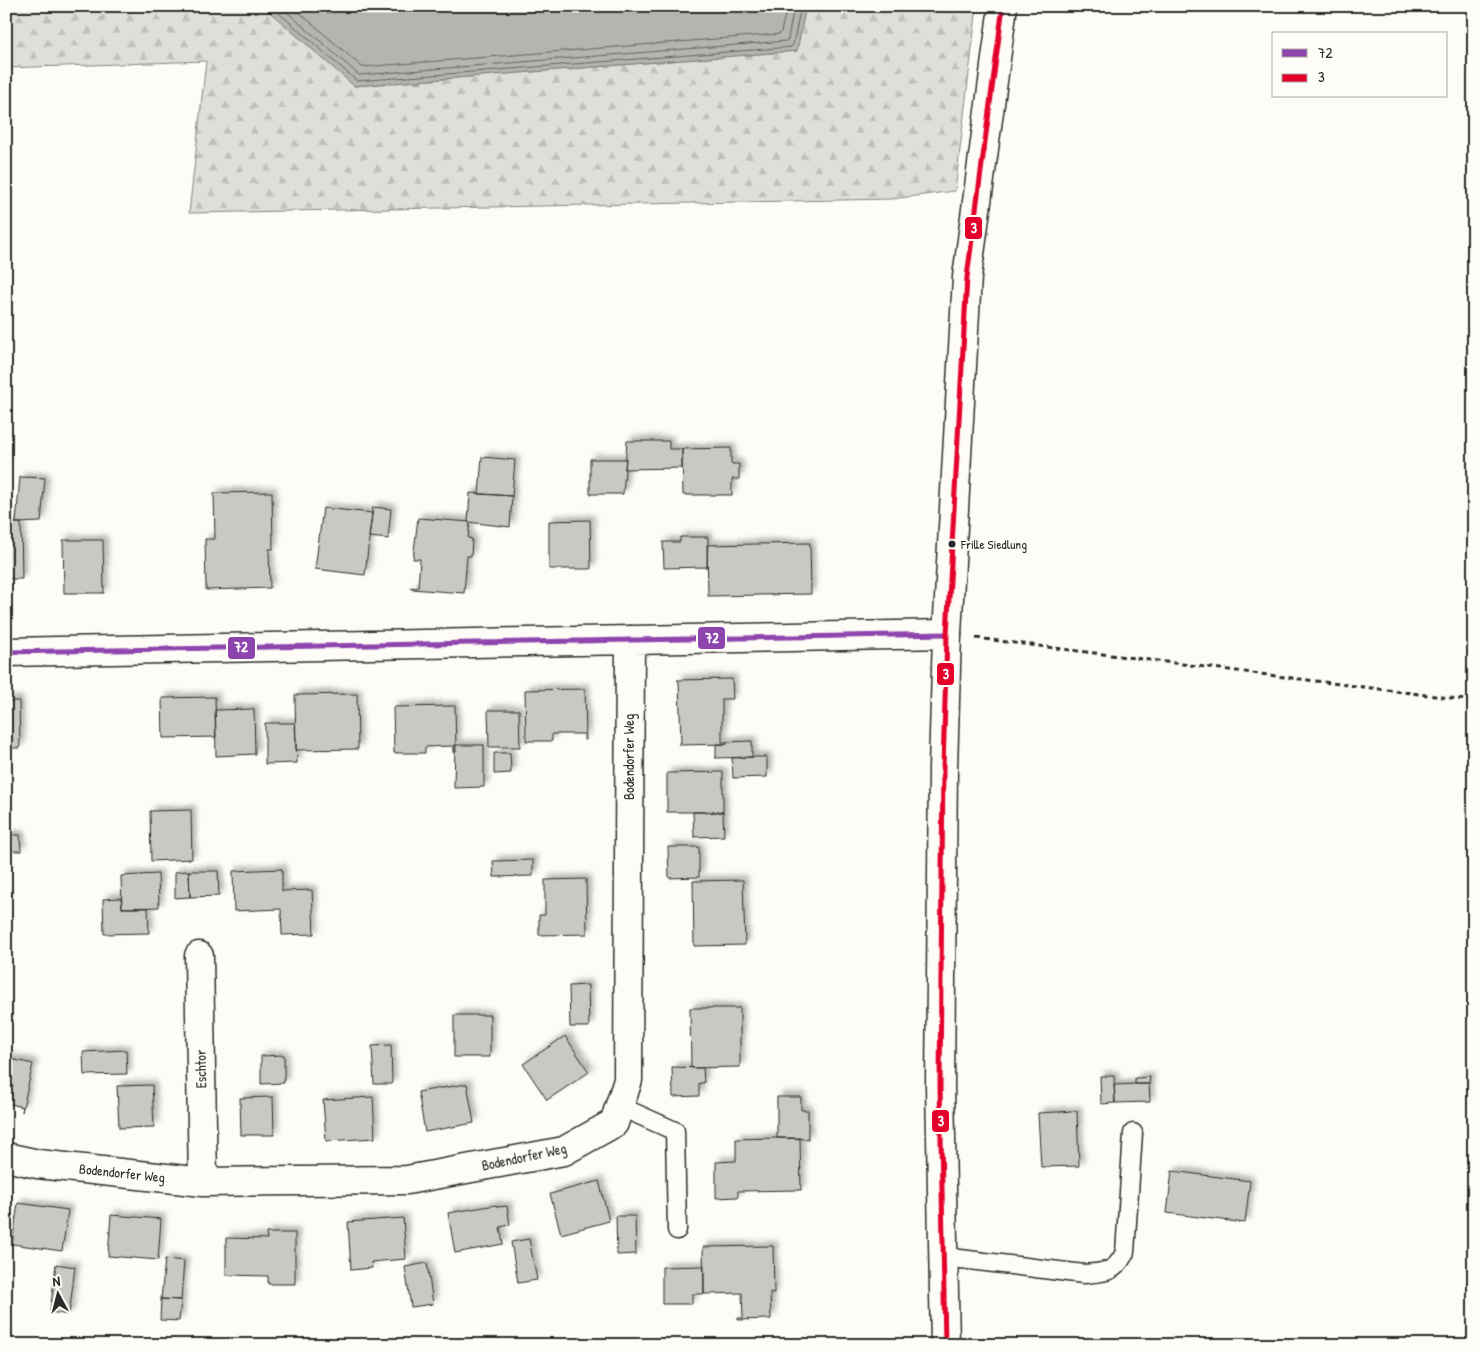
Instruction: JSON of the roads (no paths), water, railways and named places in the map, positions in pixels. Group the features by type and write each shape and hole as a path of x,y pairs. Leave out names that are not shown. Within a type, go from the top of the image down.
{"street":[{"path":"945,1345 940,1075 943,768 947,634 967,277 1003,6"},
{"path":"6,652 947,634"},
{"name":"Bodendorfer Weg","path":"6,1156 38,1164 203,1182 407,1180 564,1151 614,1123 628,1080 630,640"},
{"name":"Eschtor","path":"199,956 203,1182"}],"lane":[{"path":"619,1106 675,1131 677,1230"},
{"path":"944,1257 1084,1274 1103,1272 1118,1265 1125,1252 1133,1133"}],"water":[{"path":"263,6 806,6 797,51 354,86"}],"place":[{"name":"Frille Siedlung","path":"952,544"}]}
